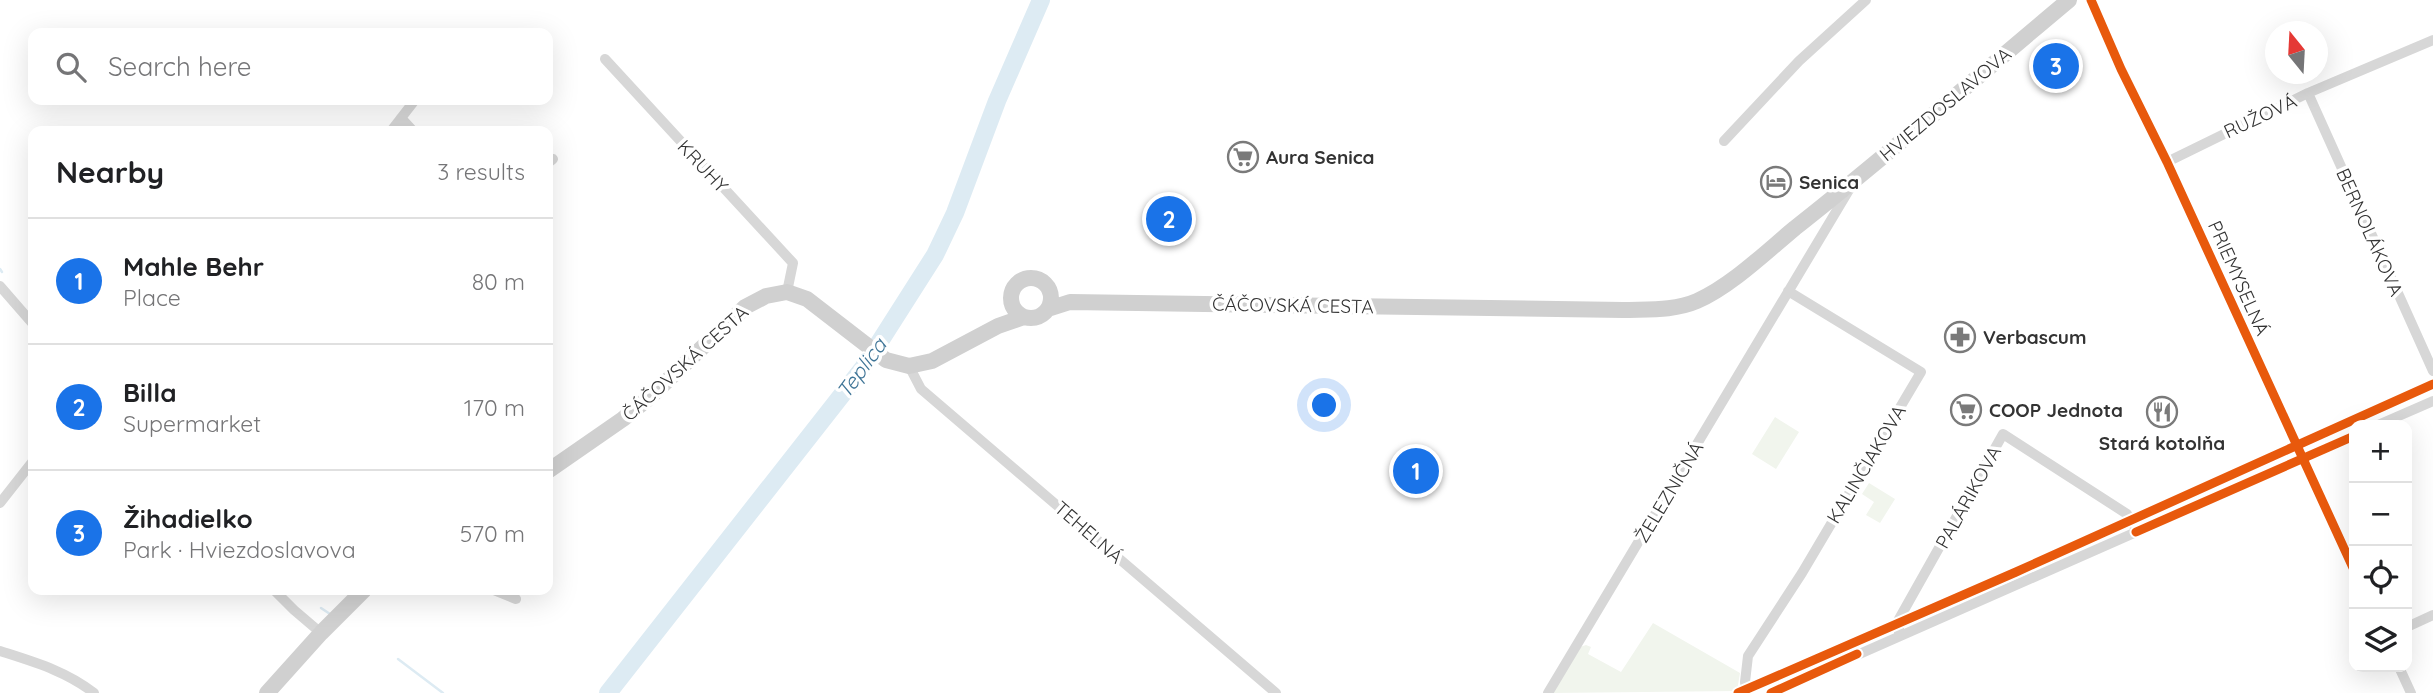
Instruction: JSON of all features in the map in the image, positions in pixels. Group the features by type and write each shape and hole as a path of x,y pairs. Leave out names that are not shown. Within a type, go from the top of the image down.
{"main road":[{"name":"HVIEZDOSLAVOVA","path":"1516,308 1657,309 1686,305 1721,287 1854,183 1898,142 2069,0"},
{"path":"1026,278 1042,280 1049,301 1037,317 1018,311 1013,289 1026,278"},
{"name":"ČÁČOVSKÁ CESTA","path":"553,468 597,439 650,397 750,303 766,296 787,292"},
{"path":"787,292 817,305 886,360 909,366 946,355 998,326 1018,311"},
{"name":"ČÁČOVSKÁ CESTA","path":"1049,301 1516,308"},
{"path":"267,693 358,595"}],"street":[{"path":"1724,141 1799,61 1866,0"},
{"name":"PRIEMYSELNÁ","path":"2091,0 2349,559"},
{"name":"RUŽOVÁ","path":"2166,162 2308,93 2433,40"},
{"name":"KRUHY","path":"605,59 793,263 787,292"},
{"name":"BERNOLÁKOVA","path":"2308,93 2433,371"},
{"path":"395,126 411,105"},
{"path":"401,118 408,126"},
{"name":"HVIEZDOSLAVOVA","path":"1788,291 1854,183"},
{"path":"1808,218 1824,233"},
{"path":"0,286 28,318"},
{"name":"ŽELEZNIČNÁ","path":"1549,693 1788,291"},
{"name":"KALINČIAKOVA","path":"1747,693 1745,682 1748,656 1921,372 1788,291"},
{"name":"TEHELNÁ","path":"909,366 920,389 1276,693"},
{"path":"2389,420 2433,401"},
{"name":"PALÁRIKOVA","path":"1899,635 1899,619 2003,434 2127,514 2137,531"},
{"path":"1771,693 2349,438"},
{"path":"0,503 28,467"},
{"path":"279,595 294,610 325,629"},
{"path":"506,595 516,599"},
{"path":"2412,625 2433,615"},
{"path":"0,651 44,665 78,680 94,693"},
{"path":"2401,672 2411,693"}],"shaded area":[{"path":"2061,49 2072,75 2052,83 2041,58"},
{"path":"1775,417 1799,432 1776,469 1752,454"},
{"path":"1869,483 1895,499 1880,523 1866,515 1874,502 1862,494"},
{"path":"1653,623 1740,673 1737,691 1553,693 1580,647 1591,647 1588,654 1621,672"}],"waterway":[{"name":"Teplica","path":"608,693 863,368 935,255 955,213 997,101 1041,0"},
{"path":"321,608 330,614"},
{"path":"398,659 443,693"}],"cycle path":[{"path":"2091,0 2349,559"},
{"path":"1738,693 2016,572 2433,384"},
{"path":"2136,532 2349,438"},
{"path":"1771,693 1857,654"}],"place":[{"name":"Žihadielko","path":"2056,66"},
{"name":"Aura Senica","path":"1243,157"},
{"name":"Senica","path":"1776,182"},
{"name":"Billa","path":"1169,219"},
{"name":"Verbascum","path":"1960,337"},
{"name":"COOP Jednota","path":"1966,410"},
{"name":"Stará kotolňa","path":"2162,412"},
{"name":"Mahle Behr","path":"1416,471"}]}
